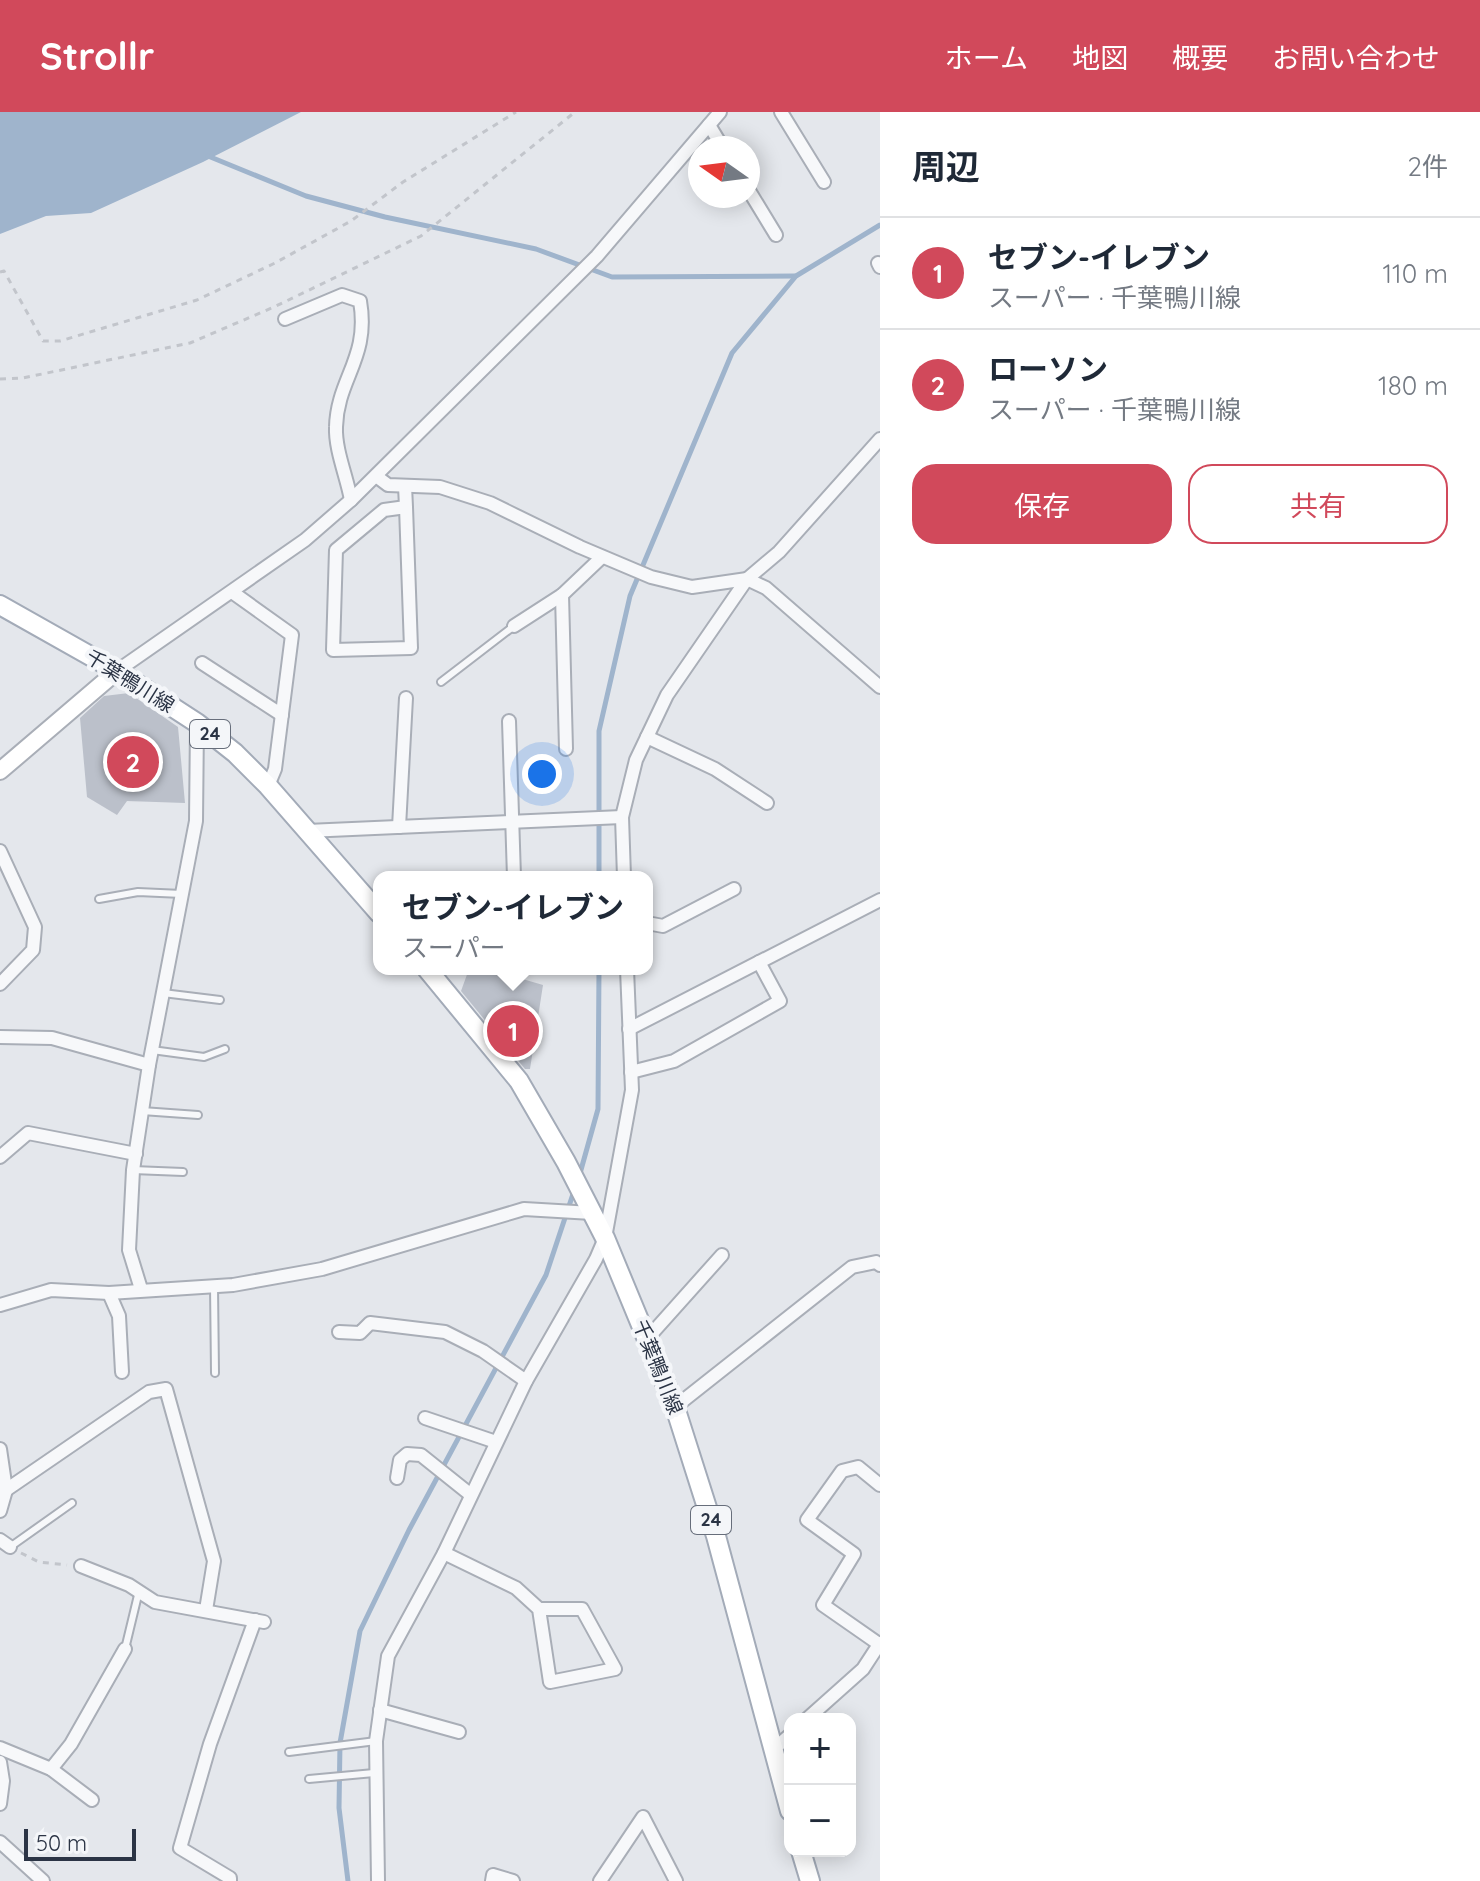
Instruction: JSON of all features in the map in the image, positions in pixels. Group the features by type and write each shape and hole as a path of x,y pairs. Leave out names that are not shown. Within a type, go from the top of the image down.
{"main road":[{"name":"千葉鴨川線","path":"0,605 117,671 197,723 235,753 268,786 373,906"},
{"name":"千葉鴨川線","path":"432,975 519,1081 605,1238 675,1407 716,1536 784,1788"},
{"path":"803,1857 810,1881"}],"street":[{"path":"0,771 117,671 305,540 351,500 597,256 720,112"},
{"path":"781,112 824,182"},
{"path":"709,125 716,136"},
{"path":"760,208 776,235"},
{"path":"285,319 342,295 360,301 364,323 361,347 338,408 335,429 351,500"},
{"path":"624,871 622,817 636,760 667,695 747,579 779,552 880,439"},
{"path":"376,476 388,485 440,487 490,503 651,577 692,587 747,579 766,588 880,687"},
{"path":"405,486 406,507 411,648 333,650 336,550 384,510 406,507"},
{"path":"514,626 562,595 602,557"},
{"path":"232,592 292,635 275,769 268,786"},
{"path":"562,595 566,749"},
{"path":"202,663 282,715"},
{"path":"399,827 406,698"},
{"path":"509,721 514,871"},
{"path":"141,1289 129,1250 133,1170 149,1065 196,821 197,723"},
{"path":"647,737 715,769 767,803"},
{"path":"307,831 622,817"},
{"path":"0,984 33,950 35,927 1,859"},
{"path":"653,924 663,926 734,889"},
{"path":"629,1029 880,900"},
{"path":"631,1072 674,1061 780,1001 759,962"},
{"path":"378,1881 374,1773 388,1656 444,1553 526,1381 605,1238 632,1090 627,975"},
{"path":"0,1037 52,1038 149,1065"},
{"path":"0,1157 28,1133 136,1154"},
{"path":"0,1305 51,1290 109,1293 233,1285 322,1269 524,1209 592,1213"},
{"path":"646,1340 722,1255"},
{"path":"675,1407 852,1267 876,1262 880,1265"},
{"path":"109,1293 119,1316 122,1372"},
{"path":"339,1332 360,1333 370,1323 445,1332 483,1351 526,1381"},
{"path":"6,1490 149,1392 166,1389 214,1561 206,1610"},
{"path":"425,1418 496,1442"},
{"path":"0,1449 6,1490 0,1511"},
{"path":"397,1478 400,1460 407,1454 421,1455 471,1495"},
{"path":"814,1713 863,1669 880,1644 823,1605 854,1554 807,1520 842,1471 858,1467 880,1485"},
{"path":"444,1553 516,1588 539,1609 550,1682 615,1669 582,1609 539,1609"},
{"path":"81,1566 139,1591 155,1602 260,1621 210,1744 180,1848 230,1878 230,1881"},
{"path":"51,1769 71,1744 125,1649"},
{"path":"380,1710 459,1732"},
{"path":"774,1749 784,1740"},
{"path":"0,1748 51,1769 92,1800"},
{"path":"0,1762 3,1781 0,1804"},
{"path":"600,1881 643,1817 676,1881"},
{"path":"0,1842 43,1881"},
{"path":"492,1881 493,1875 513,1881"}],"lane":[{"path":"441,682 514,626"},
{"path":"99,899 138,892 182,894"},
{"path":"163,993 220,1000"},
{"path":"152,1050 204,1057 225,1049"},
{"path":"142,1111 198,1115"},
{"path":"133,1170 183,1172"},
{"path":"214,1286 215,1373"},
{"path":"5,1544 72,1503"},
{"path":"125,1649 139,1591"},
{"path":"289,1752 376,1741"},
{"path":"309,1779 374,1773"}],"path":[{"path":"0,272 4,271 43,341 60,341 197,300 314,243 351,221 403,182 516,112"},
{"path":"0,379 23,378 190,343 274,307 421,236 575,112"},
{"path":"5,1544 39,1562 81,1566"}],"water":[{"path":"0,112 301,112 203,162 91,213 46,216 0,234"}],"building":[{"path":"129,693 178,727 185,803 127,801 117,815 87,797 80,718 104,696"},
{"path":"467,975 509,975 543,985 530,1069 525,1069 461,991"}],"waterway":[{"path":"208,156 306,196 385,217 536,249 612,277 795,276"},
{"path":"599,871 599,731 630,596 732,353 796,276 880,225"},
{"path":"579,1177 598,1109 599,975"},
{"path":"348,1881 339,1808 340,1743 360,1631 409,1530 546,1275 574,1191"}],"place":[{"name":"ローソン","path":"133,762"},
{"name":"セブン-イレブン","path":"513,1031"}]}
